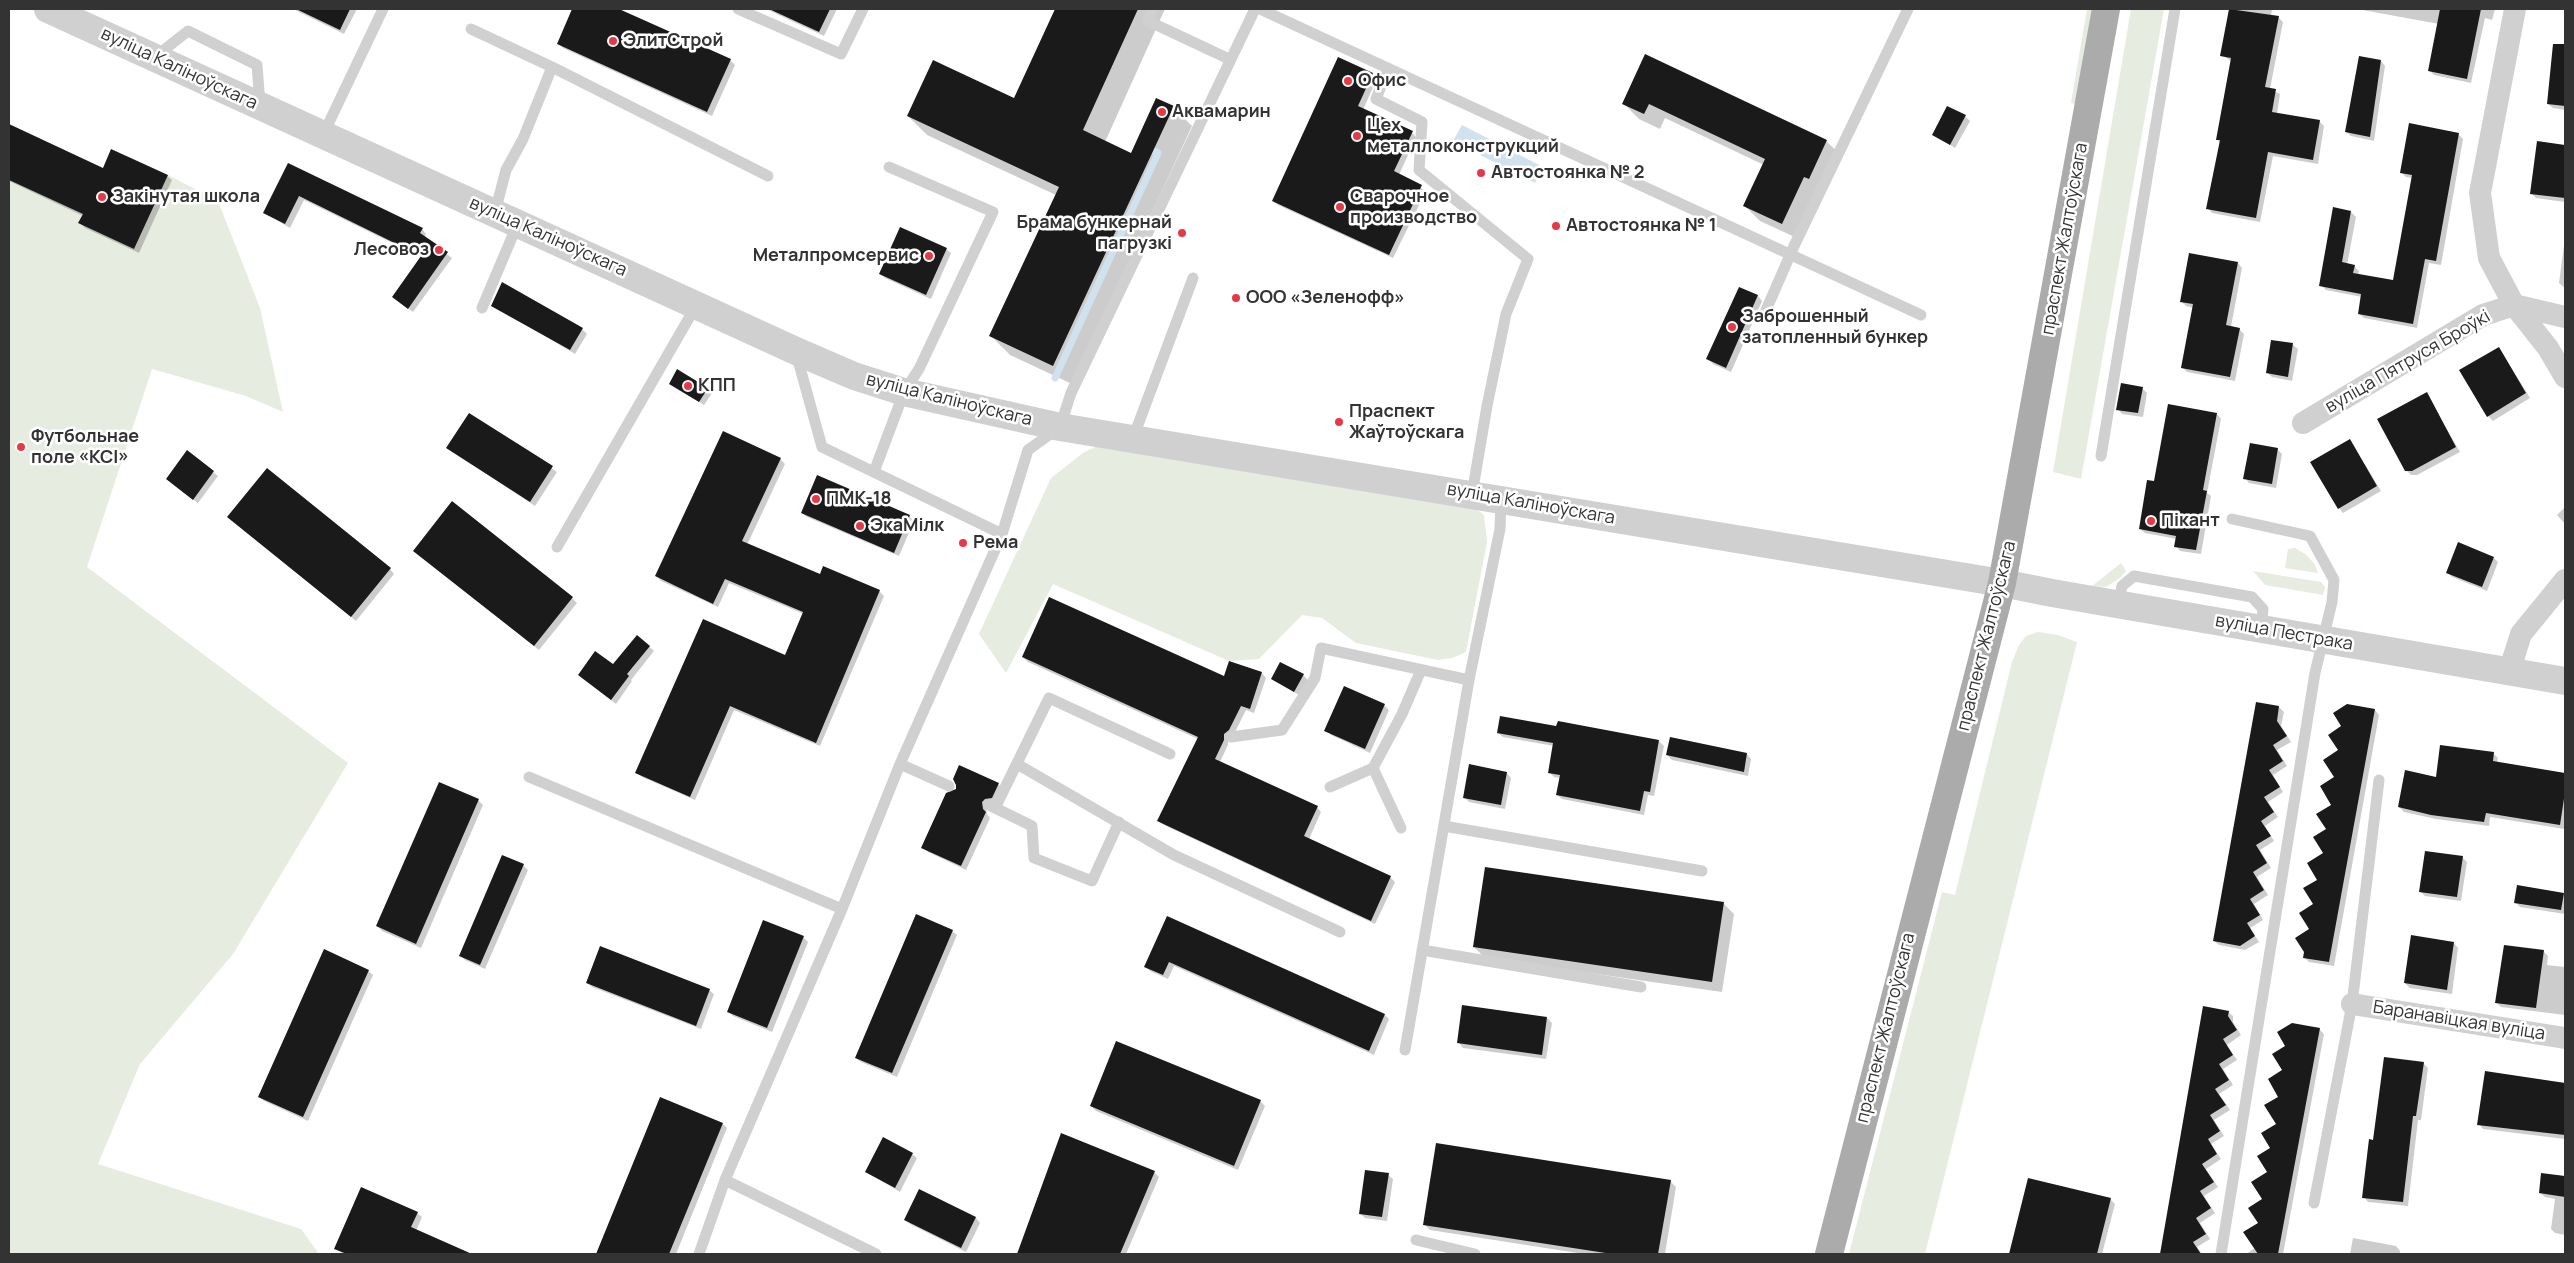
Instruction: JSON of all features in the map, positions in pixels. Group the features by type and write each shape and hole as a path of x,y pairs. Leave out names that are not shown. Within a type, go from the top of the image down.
{"main road":[{"name":"праспект Жалтоўскага","path":"1829,1254 2002,583 2106,9"}],"street":[{"name":"вуліца Каліноўскага","path":"48,9 697,304 796,351 854,376 904,392 1060,427 2002,583"},
{"path":"2515,9 2480,193 2489,258 2514,306 2548,348 2565,377"},
{"path":"2514,306 2565,317"},
{"name":"вуліца Пятруся Броўкі","path":"2304,423 2483,315 2514,306"},
{"path":"2509,672 2521,634 2565,580"},
{"name":"вуліца Пестрака","path":"2002,583 2261,630 2565,681"},
{"name":"Баранавіцкая вуліца","path":"2352,1004 2565,1038"}],"lane":[{"path":"323,135 384,9"},
{"path":"738,9 842,54 864,9"},
{"path":"1152,9 1148,21 1230,59"},
{"path":"699,1254 725,1180 842,908 900,764 1002,534 1028,450 1060,427 1071,393 1255,9"},
{"path":"1260,9 1921,314"},
{"path":"1764,316 1908,9"},
{"path":"2101,456 2175,9"},
{"path":"471,29 552,67 768,176"},
{"path":"155,57 188,32 257,65 260,107"},
{"path":"482,308 507,218 506,170 523,139 552,67"},
{"path":"1388,68 1376,99 1422,122 1418,170 1528,259 1506,314 1487,406 1472,494"},
{"path":"874,472 904,392 919,368 994,212 888,167"},
{"path":"1133,438 1193,278"},
{"path":"558,547 697,304"},
{"path":"796,351 822,447 1002,534"},
{"path":"1405,1050 1469,680 1500,529 1501,500"},
{"path":"2221,1254 2322,639 2332,602 2334,580 2310,536 2232,519"},
{"path":"1231,737 1282,730 1315,678 1321,648 1469,680"},
{"path":"1330,787 1373,768 1402,714 1421,670"},
{"path":"1119,822 1092,881 1034,858 1032,826 992,806 1017,764 1049,698 1170,754"},
{"path":"900,764 950,786"},
{"path":"1017,764 1174,855 1340,932"},
{"path":"1373,768 1401,828"},
{"path":"529,777 842,908"},
{"path":"2314,1203 2352,1004 2379,780"},
{"path":"1444,826 1702,870"},
{"path":"1422,950 1641,987"},
{"path":"725,1180 876,1254"},
{"path":"1416,1240 1475,1254"}],"shaded area":[{"path":"2087,9 2096,9 2080,105 2071,103"},
{"path":"2131,9 2164,9 2081,479 2053,472"},
{"path":"168,175 218,201 260,308 283,412 246,396 152,369 87,567 348,763 233,954 140,1064 98,1164 301,1229 319,1254 9,1254 9,180 83,214 79,223 134,249"},
{"path":"1097,446 1471,505 1484,515 1487,542 1466,652 1452,658 1438,660 1356,643 1322,618 1302,615 1259,659 1229,661 1053,584 1006,673 979,634 1051,478 1083,453"},
{"path":"2295,548 2314,563 2318,573 2285,568 2288,549"},
{"path":"2121,563 2126,571 2120,578 2106,587 2092,586"},
{"path":"2253,571 2321,582 2325,587 2323,595 2265,585"},
{"path":"2038,632 2058,635 2077,642 1925,1254 1849,1254 1942,892 1955,895 2012,662 2019,645 2026,636"}],"water":[{"path":"1462,125 1543,167 1535,183 1453,141"}],"building":[{"path":"296,9 350,9 340,30"},
{"path":"572,9 619,9 731,59 707,112 557,44"},
{"path":"769,9 830,9 819,32"},
{"path":"1055,9 1138,9 1083,130 1131,153 1156,98 1174,106 1053,366 989,336 1059,187 907,116 933,60 1014,98"},
{"path":"2229,9 2279,16 2265,87 2276,89 2272,112 2320,120 2313,160 2268,152 2256,218 2206,209 2220,140 2216,140 2231,58 2220,56"},
{"path":"2440,9 2481,9 2467,79 2428,71"},
{"path":"2553,44 2565,44 2565,106 2547,104"},
{"path":"1645,54 1827,140 1809,179 1804,177 1782,224 1743,206 1765,159 1649,104 1644,114 1622,104"},
{"path":"2359,56 2381,60 2370,137 2345,132"},
{"path":"1338,57 1373,73 1358,106 1413,131 1394,171 1422,185 1389,255 1272,201"},
{"path":"1947,106 1966,115 1950,145 1932,135"},
{"path":"2409,123 2459,133 2436,261 2425,259 2413,324 2358,314 2361,294 2319,286 2333,207 2351,211 2342,262 2355,265 2353,273 2393,280 2412,175 2400,173"},
{"name":"Закінутая школа","path":"9,124 103,168 111,149 168,175 134,249 78,223 83,214 9,180"},
{"path":"2537,141 2565,145 2565,198 2530,194"},
{"path":"288,163 423,228 420,233 448,252 408,309 392,297 421,256 299,196 285,224 263,213"},
{"path":"900,227 947,248 926,295 879,274"},
{"path":"2189,253 2238,262 2226,325 2240,328 2230,377 2181,368 2193,304 2180,302"},
{"path":"502,282 583,328 570,350 491,306"},
{"name":"Заброшенный затопленный бункер","path":"1739,287 1758,295 1726,368 1706,359"},
{"path":"2271,340 2293,343 2288,377 2266,373"},
{"path":"2499,347 2526,393 2487,417 2459,370"},
{"name":"КПП","path":"677,369 708,388 699,402 669,384"},
{"path":"2121,383 2143,387 2138,413 2116,410"},
{"path":"2427,392 2456,447 2412,471 2405,471 2377,419"},
{"path":"2168,404 2217,413 2203,490 2207,491 2196,550 2174,547 2176,536 2139,529 2147,480 2154,481"},
{"path":"469,413 553,466 530,502 446,448"},
{"path":"723,431 781,458 742,541 820,574 823,566 880,590 816,743 730,706 690,797 635,773 703,619 785,655 803,612 725,579 713,604 655,576"},
{"path":"2350,439 2377,486 2338,509 2310,462"},
{"path":"2250,443 2278,448 2272,484 2243,479"},
{"path":"187,450 214,471 193,500 166,479"},
{"path":"267,468 391,568 351,617 227,517"},
{"path":"817,475 910,515 894,553 801,513"},
{"path":"452,501 573,597 534,646 413,551"},
{"path":"2458,542 2494,557 2482,587 2446,573"},
{"path":"1049,597 1224,676 1229,661 1262,672 1250,709 1241,706 1229,730 1224,734 1224,740 1215,759 1318,806 1304,836 1391,876 1371,921 1157,821 1198,737 1022,657"},
{"path":"637,635 650,646 627,674 629,676 611,700 578,675 595,651 613,664"},
{"path":"1280,662 1304,674 1294,692 1271,679"},
{"path":"1344,686 1385,704 1365,749 1324,731"},
{"path":"2256,702 2279,706 2277,721 2287,736 2273,745 2283,761 2269,770 2280,787 2264,797 2274,812 2261,821 2271,836 2256,845 2267,863 2253,872 2264,890 2250,899 2260,915 2247,923 2255,936 2240,946 2213,941"},
{"path":"2347,704 2375,709 2329,962 2303,958 2304,952 2295,938 2309,929 2299,913 2313,904 2303,888 2317,880 2307,863 2323,853 2313,837 2326,829 2316,814 2331,805 2320,786 2334,777 2323,760 2338,750 2328,735 2341,726 2333,713"},
{"path":"1500,716 1556,726 1558,721 1659,740 1650,792 1644,791 1640,811 1556,795 1560,775 1548,773 1553,743 1497,733"},
{"path":"1670,737 1747,753 1744,772 1666,755"},
{"path":"2440,745 2494,752 2493,761 2565,773 2565,792 2560,825 2486,813 2484,822 2431,815 2398,807 2405,770 2436,777"},
{"path":"1469,764 1507,772 1501,805 1463,798"},
{"path":"959,765 999,783 992,798 985,799 982,802 983,809 986,812 961,866 921,848 946,793 956,789 953,779"},
{"path":"439,782 479,799 416,944 376,926"},
{"path":"2425,851 2463,856 2457,897 2419,892"},
{"path":"502,855 524,864 480,965 459,956"},
{"path":"1485,867 1724,902 1712,982 1473,947"},
{"path":"2517,885 2564,893 2561,910 2514,903"},
{"path":"916,914 953,930 892,1073 855,1058"},
{"path":"1167,916 1385,1014 1369,1051 1169,962 1163,975 1144,967"},
{"path":"763,920 804,936 767,1028 727,1012"},
{"path":"2411,935 2454,942 2447,990 2404,983"},
{"path":"2504,945 2544,950 2536,1008 2495,1003"},
{"path":"600,946 710,989 696,1026 586,983"},
{"path":"324,949 369,970 303,1117 258,1097"},
{"path":"1462,1005 1547,1017 1542,1055 1457,1043"},
{"path":"2203,1006 2229,1011 2228,1016 2237,1030 2223,1039 2233,1055 2219,1064 2229,1080 2215,1089 2226,1105 2210,1115 2220,1131 2208,1139 2217,1154 2202,1164 2214,1182 2200,1191 2211,1208 2196,1218 2206,1234 2193,1242 2201,1254 2160,1254"},
{"path":"2292,1023 2320,1028 2278,1254 2258,1254 2243,1232 2258,1223 2248,1208 2262,1199 2251,1182 2267,1172 2257,1156 2270,1148 2261,1133 2276,1124 2264,1105 2278,1097 2268,1079 2282,1070 2272,1054 2285,1046 2277,1032"},
{"path":"1116,1041 1261,1100 1234,1166 1090,1106"},
{"path":"2384,1057 2424,1062 2416,1116 2413,1116 2403,1202 2362,1198 2369,1139 2373,1140"},
{"path":"2485,1071 2565,1083 2565,1135 2477,1125"},
{"path":"660,1097 723,1123 669,1254 596,1254"},
{"path":"1061,1133 1155,1171 1120,1254 1017,1254"},
{"path":"883,1137 913,1153 895,1188 865,1172"},
{"path":"1436,1143 1671,1180 1658,1254 1612,1254 1423,1225"},
{"path":"1365,1170 1389,1173 1382,1217 1359,1214"},
{"path":"2541,1173 2565,1176 2565,1197 2539,1193"},
{"path":"2028,1178 2111,1198 2097,1254 2009,1254"},
{"path":"361,1187 418,1212 411,1227 472,1254 347,1254 334,1249"},
{"path":"919,1189 976,1217 961,1248 904,1220"}],"waterway":[{"path":"1055,378 1158,153 1145,147"}],"place":[{"name":"ЭлитСтрой","path":"613,41"},
{"name":"Офис","path":"1348,81"},
{"name":"Аквамарин","path":"1162,112"},
{"name":"Цех металлоконструкций","path":"1357,136"},
{"name":"Автостоянка № 2","path":"1481,173"},
{"name":"Закінутая школа","path":"102,197"},
{"name":"Сварочное производство","path":"1340,207"},
{"name":"Автостоянка № 1","path":"1556,226"},
{"name":"Брама бункернай пагрузкі","path":"1182,233"},
{"name":"Лесовоз","path":"439,250"},
{"name":"Металпромсервис","path":"929,256"},
{"name":"ООО «Зеленофф»","path":"1236,298"},
{"name":"Заброшенный затопленный бункер","path":"1732,327"},
{"name":"КПП","path":"688,386"},
{"name":"Праспект Жаўтоўскага","path":"1339,422"},
{"name":"Футбольнае поле «КСІ»","path":"21,447"},
{"name":"ПМК-18","path":"816,499"},
{"name":"Пікант","path":"2151,521"},
{"name":"ЭкаМілк","path":"860,526"},
{"name":"Рема","path":"963,543"}]}
